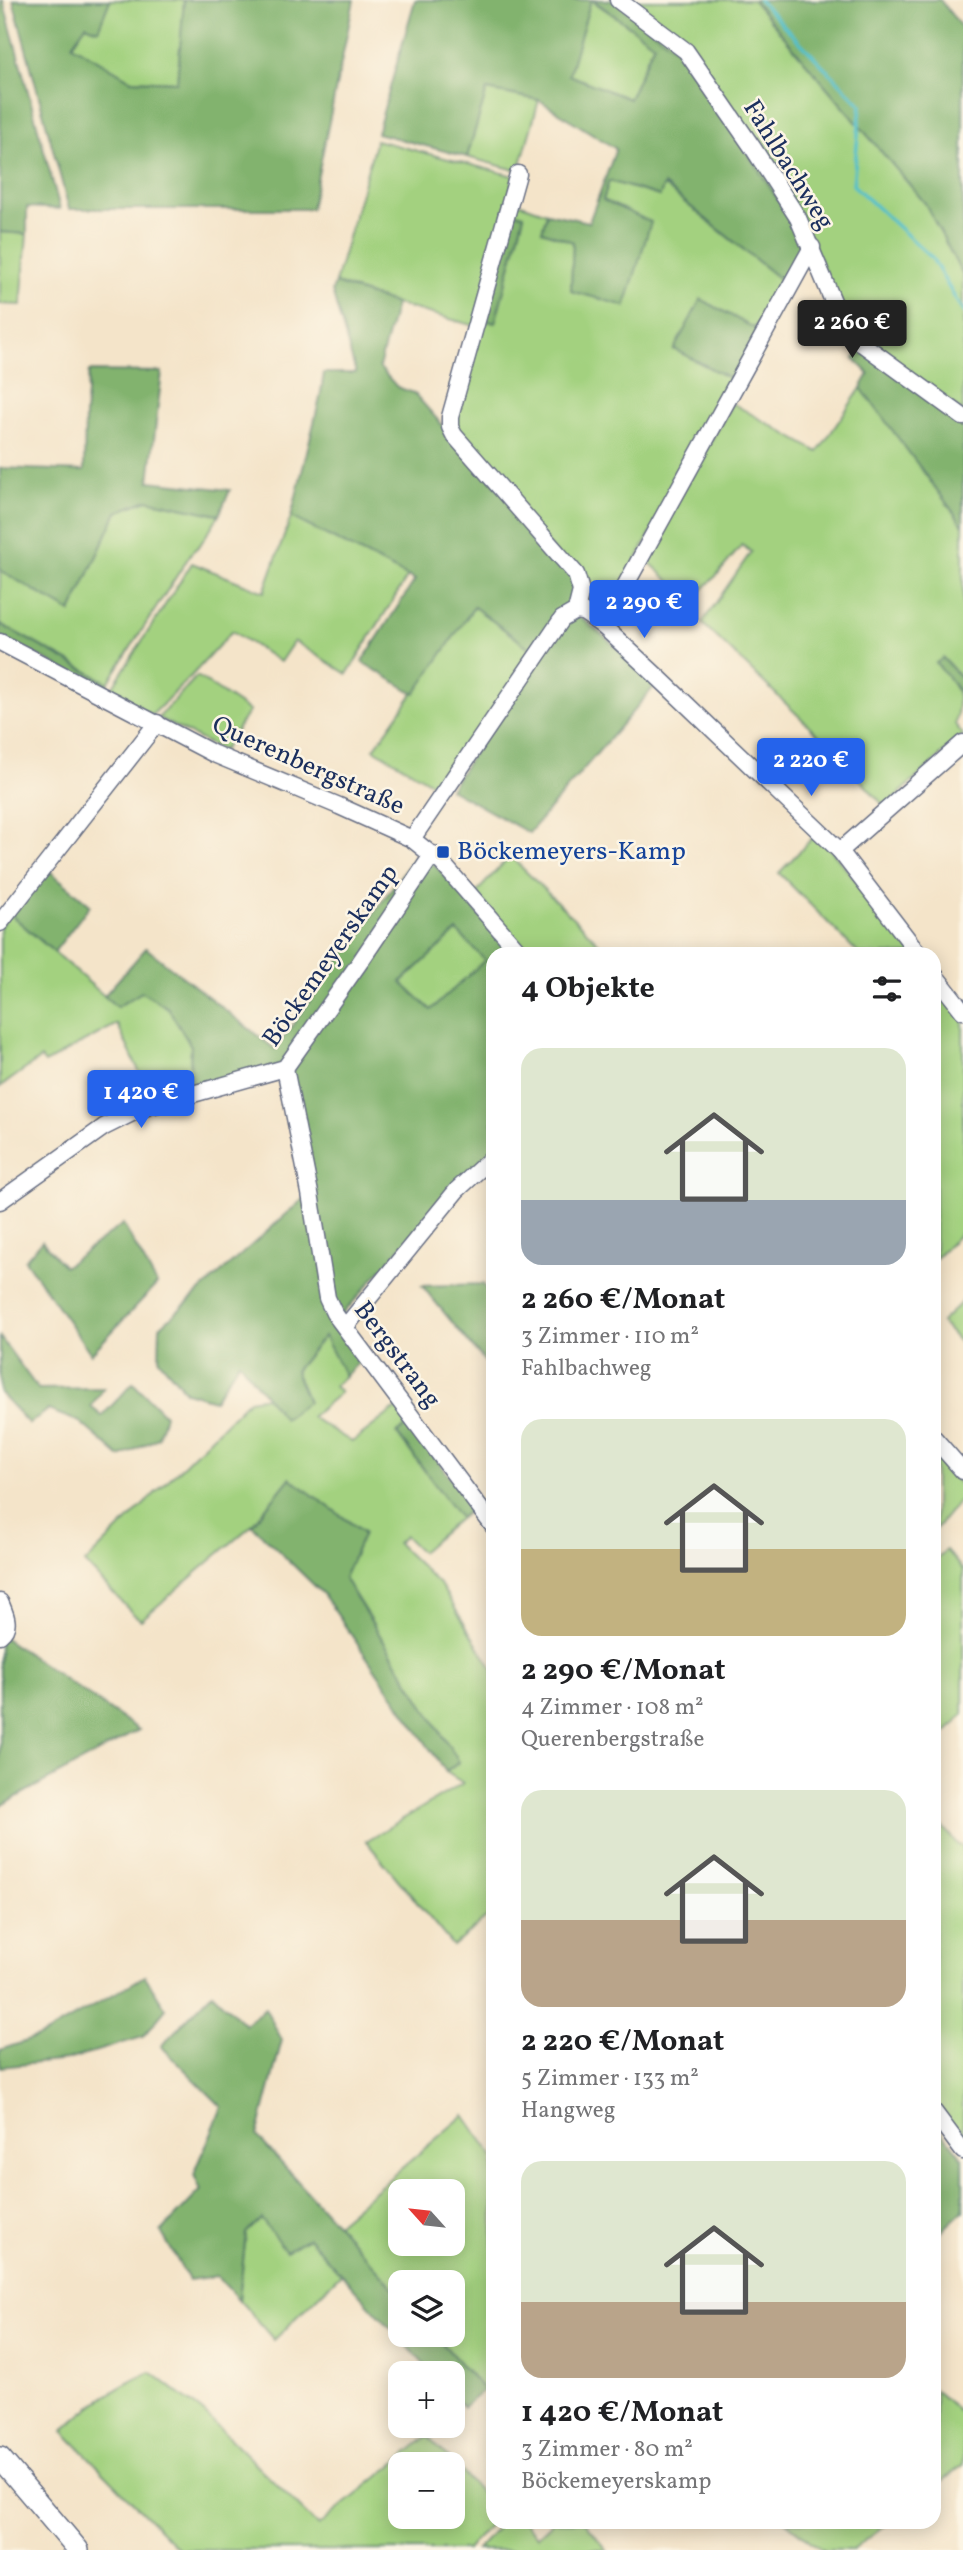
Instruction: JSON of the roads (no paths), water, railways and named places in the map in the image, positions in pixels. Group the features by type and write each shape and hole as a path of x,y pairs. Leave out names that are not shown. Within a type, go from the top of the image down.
{"main road":[{"path":"0,2458 78,2550"}],"street":[{"name":"Fahlbachweg","path":"618,0 685,51 798,218 846,332 963,417"},
{"path":"517,174 450,417 450,427 454,435 576,574 581,592 576,611 583,612 603,626 840,851 914,947"},
{"path":"603,626 812,247"},
{"name":"Querenbergstraße","path":"0,642 214,754 412,839 562,619 576,611"},
{"path":"0,923 157,723"},
{"path":"840,851 963,743"},
{"path":"412,839 433,854 516,947"},
{"name":"Böckemeyerskamp","path":"0,1201 104,1128 140,1109 285,1068 433,854"},
{"path":"941,983 963,1010"},
{"name":"Bergstrang","path":"285,1068 310,1193 327,1298 334,1312 486,1516"},
{"path":"346,1326 457,1190 486,1163"},
{"path":"941,1446 963,1471"},
{"path":"0,1602 4,1630"},
{"path":"941,2121 963,2151"}],"waterway":[{"path":"759,0 861,105 853,185 932,258 963,312"}],"place":[{"name":"Böckemeyers-Kamp","path":"443,852"}]}
